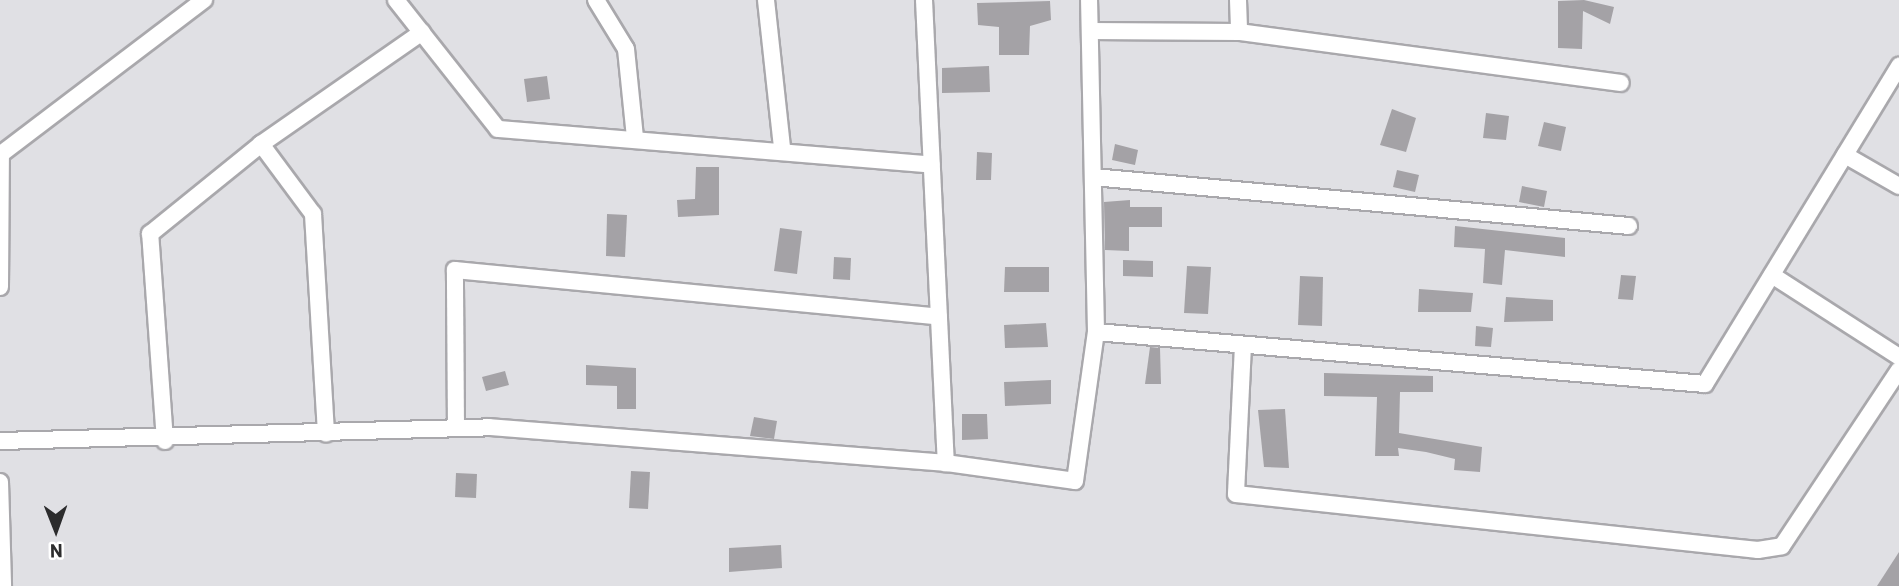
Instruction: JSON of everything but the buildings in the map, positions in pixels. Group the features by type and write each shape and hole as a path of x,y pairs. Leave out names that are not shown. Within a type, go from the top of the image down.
{"street":[{"path":"0,287 1,155 204,0"},
{"path":"396,0 499,129 782,148 932,165"},
{"path":"596,0 626,49 635,138"},
{"path":"766,0 782,148"},
{"path":"924,0 946,463"},
{"path":"0,441 165,441 456,428 946,463 1075,481 1096,332 1089,0"},
{"path":"1238,0 1239,32"},
{"path":"1090,31 1239,32 1621,83"},
{"path":"165,441 150,234 261,144 422,32"},
{"path":"1096,332 1705,384 1899,66"},
{"path":"261,144 313,214 326,434"},
{"path":"1845,155 1899,186"},
{"path":"1093,177 1629,226"},
{"path":"456,428 455,270 939,317"},
{"path":"1772,275 1899,357"},
{"path":"1243,345 1236,494 1758,550 1782,546 1899,370"},
{"path":"0,482 3,586"}]}
